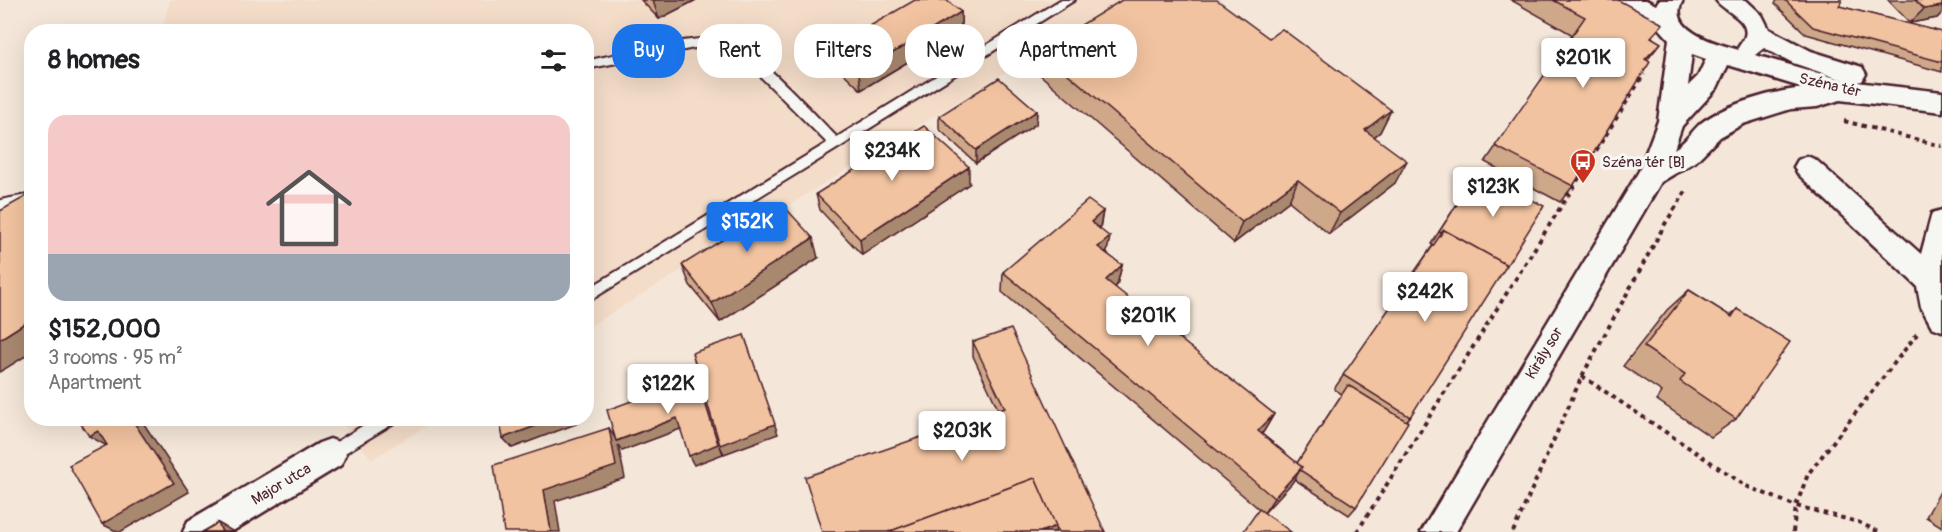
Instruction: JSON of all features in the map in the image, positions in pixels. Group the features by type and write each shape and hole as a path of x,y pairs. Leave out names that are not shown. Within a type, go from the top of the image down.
{"street":[{"name":"Széna tér","path":"1626,0 1674,20 1696,46 1840,90 1942,101"},
{"name":"Széna tér","path":"1737,2 1752,18 1759,34 1802,57 1942,101"},
{"name":"Király sor","path":"1438,532 1651,174 1671,121 1674,20"},
{"name":"Széna tér","path":"1721,53 1748,50 1756,43 1759,34"},
{"name":"Király sor","path":"1671,121 1708,81 1721,53"},
{"path":"1651,174 1687,154 1711,130 1734,117 1767,105 1791,99 1817,97 1840,90"},
{"path":"1808,167 1931,281"},
{"path":"1939,314 1931,281 1942,221"},
{"name":"Major utca","path":"200,532 330,454"}],"lane":[{"path":"594,292 1070,0"},
{"path":"594,63 700,43 724,43 745,54 836,144"},
{"path":"0,205 24,200"},
{"path":"330,454 376,426"}],"path":[{"path":"1357,532 1645,73"},
{"path":"1841,120 1942,146"},
{"path":"1513,532 1582,375 1665,224 1693,181"},
{"path":"1793,532 1796,507 1808,474 1939,314"},
{"path":"1582,375 1746,486 1796,507 1858,522 1879,532"}],"shaded area":[{"path":"170,0 1124,0 1085,24 997,24 997,78 594,324 594,24 163,24"},
{"path":"344,426 426,426 372,459"}],"building":[{"path":"915,0 946,0 961,12 941,24 905,24 905,45 893,53 893,24 874,24"},
{"path":"1122,0 1217,0 1269,38 1282,29 1391,110 1365,130 1407,161 1340,213 1298,180 1242,222 1073,78 1137,78 1137,24 1083,24"},
{"path":"1553,0 1618,0 1663,24 1651,37 1661,43 1645,59 1650,62 1573,186 1495,146 1585,17"},
{"path":"1785,0 1842,0 1839,6 1942,32 1942,62 1813,27"},
{"path":"1915,0 1942,0 1942,6 1924,9"},
{"path":"999,78 1037,111 976,150 939,116"},
{"path":"924,126 969,167 860,239 816,194"},
{"path":"1478,172 1544,206 1507,265 1444,230 1439,232"},
{"path":"24,198 24,324 0,339 0,211"},
{"path":"1088,200 1103,211 1091,222 1110,237 1098,247 1122,265 1106,280 1274,414 1258,431 1302,467 1274,498 1003,272"},
{"path":"781,203 813,238 712,303 682,265"},
{"path":"1444,230 1507,265 1410,417 1343,375"},
{"path":"1689,290 1732,317 1737,309 1790,342 1736,419 1680,381 1685,374 1644,347"},
{"path":"1011,329 1105,532 1058,532 1035,478 888,532 822,532 805,477 1005,408 973,342"},
{"path":"744,335 775,424 720,445 692,353"},
{"path":"697,377 718,444 689,456 677,418 616,441 607,410"},
{"path":"1348,385 1408,422 1356,507 1300,470 1302,467 1297,463"},
{"path":"82,426 136,426 174,483 102,524 69,465 107,445 98,431 89,436"},
{"path":"501,426 535,426 503,438"},
{"path":"609,428 616,466 544,490 551,532 504,532 494,465"},
{"path":"1035,478 1056,526 1040,532 888,532"},
{"path":"1259,509 1291,532 1243,532"},
{"path":"218,523 222,532 202,532"}],"place":[{"name":"Széna tér [B]","path":"1583,185"}]}
